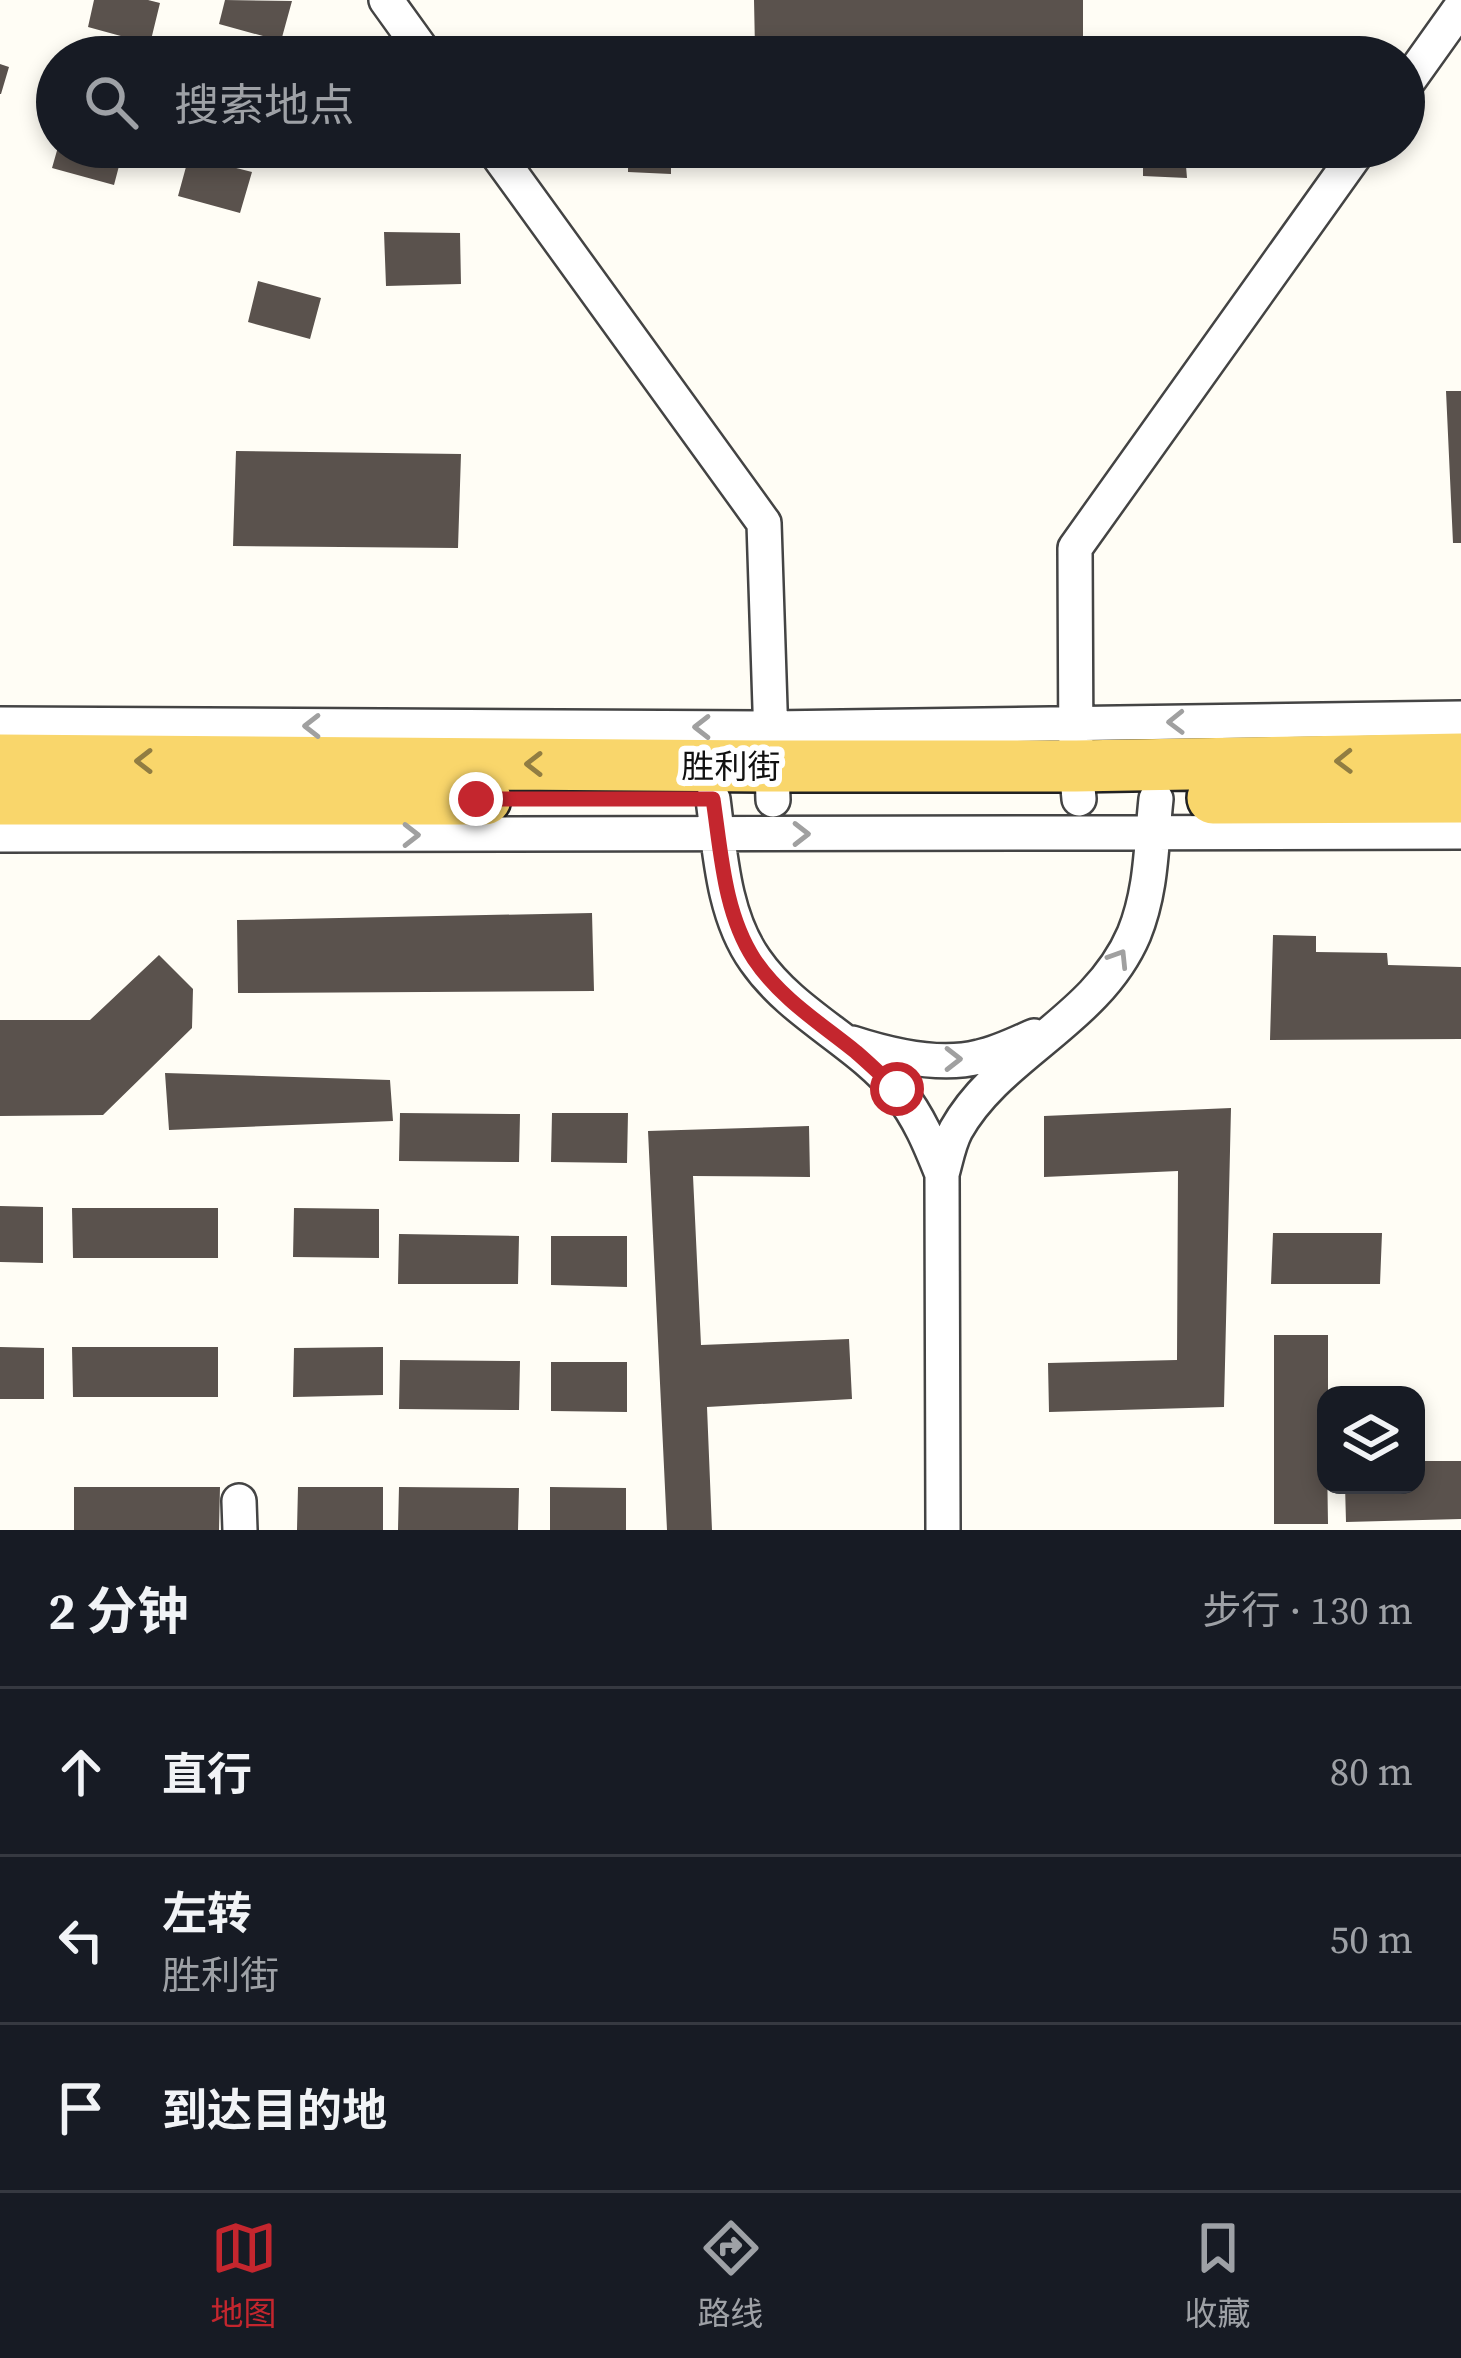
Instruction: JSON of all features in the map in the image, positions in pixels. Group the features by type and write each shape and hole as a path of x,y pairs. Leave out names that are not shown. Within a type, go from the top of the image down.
{"main road":[{"name":"胜利街","path":"0,760 772,764 1078,783 1461,759"},
{"name":"胜利街","path":"0,799 716,817 772,764"},
{"name":"胜利街","path":"1078,783 1154,816 1461,797"}],"street":[{"path":"386,0 412,36"},
{"path":"1425,58 1461,7"},
{"path":"507,168 764,524 772,764"},
{"path":"1078,783 1075,548 1346,168"},
{"path":"0,724 772,764 1461,718"},
{"path":"943,1530 942,1174 956,1131 981,1098 1097,992 1133,936 1151,877 1154,816"},
{"path":"0,835 716,817 1154,816 1461,832"},
{"path":"716,817 723,871 739,929 753,958 778,989 897,1089 923,1126 942,1174"},
{"path":"839,1039 905,1057 975,1059 1066,1021"}],"building":[{"path":"94,0 160,3 152,36 121,36 88,27"},
{"path":"225,0 292,1 282,36 263,36 219,24"},
{"path":"754,0 1083,0 1083,36 755,36"},
{"path":"0,64 9,67 1,94 0,94"},
{"path":"52,168 118,168 114,185"},
{"path":"186,168 252,172 240,213 178,196"},
{"path":"628,168 671,168 671,174 628,172"},
{"path":"1143,168 1186,168 1187,178 1143,176"},
{"path":"384,232 460,233 461,284 386,286"},
{"path":"258,281 321,298 310,339 248,322"},
{"path":"1446,391 1461,391 1461,543 1453,543"},
{"path":"236,451 461,454 458,548 233,546"},
{"path":"592,913 594,991 238,993 237,920"},
{"path":"1273,935 1316,936 1316,952 1387,953 1388,965 1461,967 1461,1039 1270,1040"},
{"path":"159,955 193,989 192,1028 103,1115 0,1116 0,1020 90,1020"},
{"path":"165,1073 390,1080 393,1121 169,1130"},
{"path":"1231,1108 1224,1407 1049,1412 1048,1363 1177,1360 1178,1171 1044,1177 1044,1116"},
{"path":"400,1113 520,1114 519,1162 399,1161"},
{"path":"552,1113 628,1113 627,1163 551,1162"},
{"path":"809,1126 810,1177 693,1176 701,1345 849,1339 852,1399 707,1407 712,1530 667,1530 648,1131"},
{"path":"0,1206 43,1207 43,1263 0,1262"},
{"path":"72,1208 218,1208 218,1258 73,1258"},
{"path":"294,1208 379,1209 379,1258 293,1257"},
{"path":"1273,1233 1382,1233 1380,1284 1271,1284"},
{"path":"399,1234 519,1236 518,1284 398,1284"},
{"path":"551,1236 627,1236 627,1287 551,1285"},
{"path":"1274,1335 1328,1335 1328,1386 1317,1386 1317,1494 1328,1494 1328,1524 1274,1524"},
{"path":"0,1347 44,1348 44,1399 0,1399"},
{"path":"72,1347 218,1347 218,1397 73,1397"},
{"path":"383,1347 383,1395 293,1397 294,1348"},
{"path":"400,1360 520,1361 519,1410 399,1409"},
{"path":"551,1362 627,1362 627,1412 551,1411"},
{"path":"1425,1461 1461,1461 1461,1519 1346,1522 1345,1494 1425,1494"},
{"path":"74,1487 220,1487 219,1530 74,1530"},
{"path":"298,1487 383,1487 383,1530 297,1530"},
{"path":"399,1487 519,1488 518,1530 398,1530"},
{"path":"550,1487 626,1488 626,1530 550,1530"}],"route":[{"path":"476,799 713,799 723,871 739,929 753,958 778,989 897,1089"}]}
